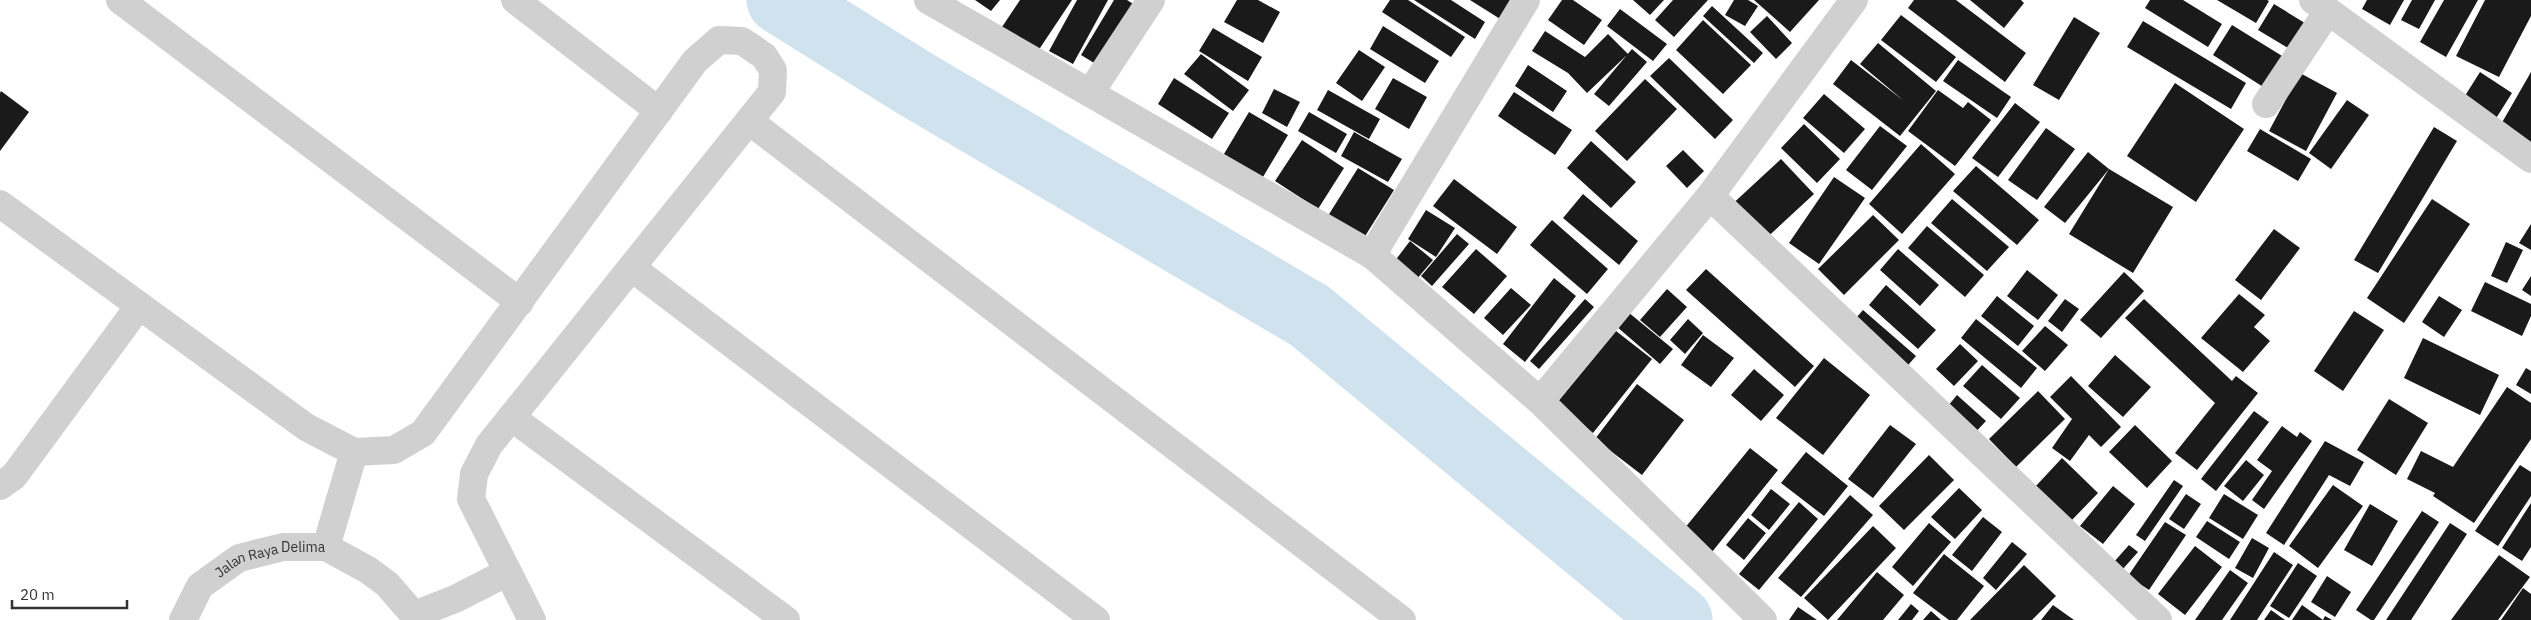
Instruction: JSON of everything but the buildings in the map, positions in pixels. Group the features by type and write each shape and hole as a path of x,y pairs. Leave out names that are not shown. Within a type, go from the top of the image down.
{"street":[{"path":"120,0 520,302"},
{"path":"516,0 659,111"},
{"path":"928,0 1372,256 1540,401 1763,620"},
{"path":"1090,93 1151,0"},
{"path":"1372,256 1526,0"},
{"path":"1540,401 1710,196 1854,0"},
{"path":"2266,104 2321,6 2531,158"},
{"path":"0,204 306,427 354,452 394,450 423,434 695,62 708,48 719,40 742,40 764,56 774,70 772,92 489,445 474,474 472,498 532,620"},
{"path":"749,121 1402,620"},
{"path":"1710,196 2158,620"},
{"path":"632,268 1096,620"},
{"path":"0,486 14,476 139,306"},
{"path":"512,417 786,620"},
{"path":"326,548 354,452"},
{"name":"Jalan Raya Delima","path":"183,620 200,586 239,558 283,547 326,548 368,570 386,584 414,617"},
{"path":"414,617 508,572"}],"waterway":[{"path":"781,0 914,83 1310,316 1678,620"}]}
